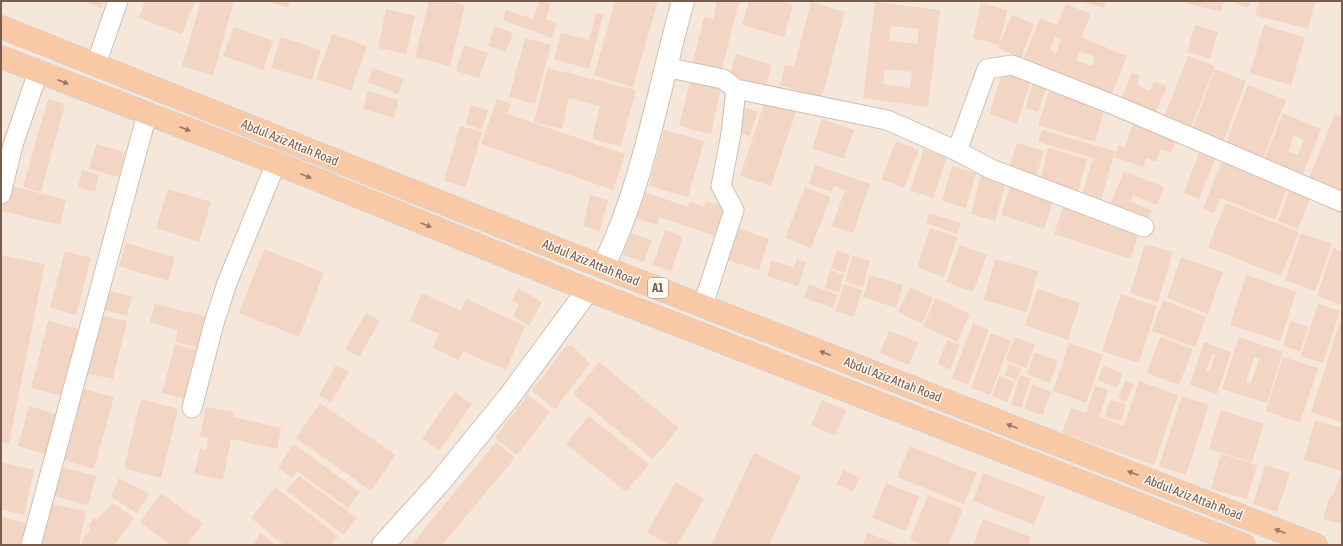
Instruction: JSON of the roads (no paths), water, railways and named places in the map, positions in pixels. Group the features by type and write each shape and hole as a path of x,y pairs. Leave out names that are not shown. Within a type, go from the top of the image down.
{"highway":[{"name":"Abdul Aziz Attah Road","path":"1,27 603,267 1316,545"},
{"name":"Abdul Aziz Attah Road","path":"1,57 276,163 588,290 1244,545"}],"street":[{"path":"96,64 118,1"},
{"path":"603,267 632,200 683,1"},
{"path":"957,151 987,69 1012,66 1119,107 1342,202"},
{"path":"665,67 723,79 736,89 887,120 957,151 991,169 1144,227"},
{"path":"1,194 13,145 38,72"},
{"path":"703,305 734,210 721,186 731,134 736,89"},
{"path":"31,545 147,114"},
{"path":"192,408 214,323 227,282 276,163"},
{"path":"383,545 439,483 509,397 588,290"}]}
